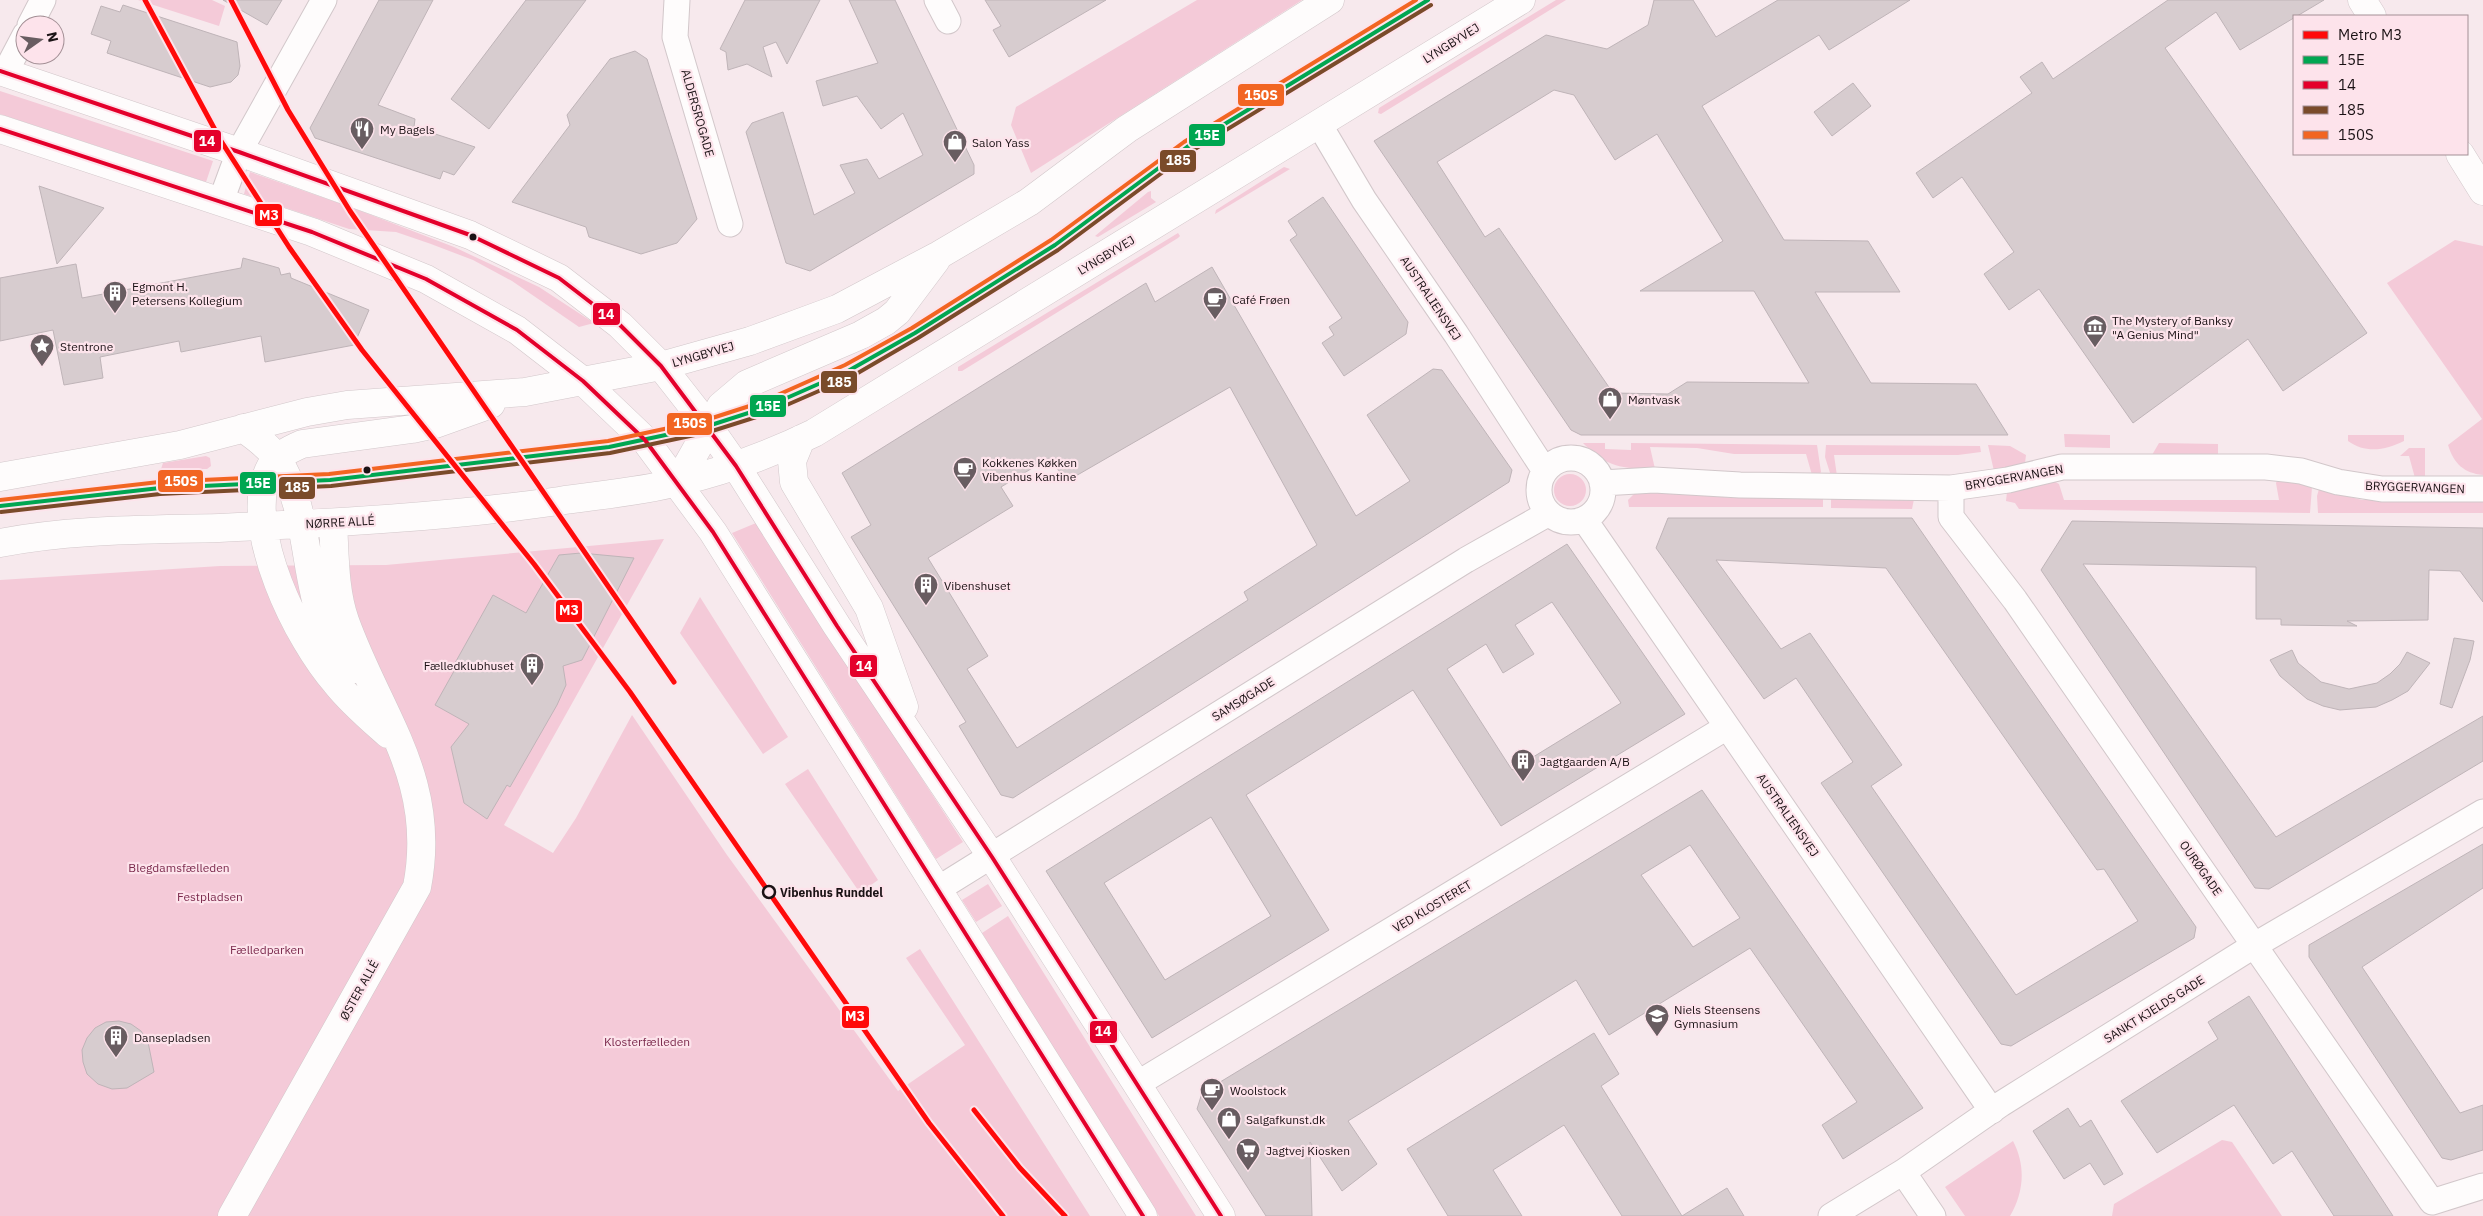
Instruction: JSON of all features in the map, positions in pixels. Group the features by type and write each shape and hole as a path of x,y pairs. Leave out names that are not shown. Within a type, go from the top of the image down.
{"street":[{"path":"35,15 43,0"},
{"path":"221,201 239,152 324,0"},
{"name":"ALDERSROGADE","path":"677,0 675,36 730,224"},
{"name":"LYNGBYVEJ","path":"583,381 661,366 750,341 837,309 940,255 1029,202 1127,129 1330,0"},
{"name":"LYNGBYVEJ","path":"678,482 736,466 801,439 1521,0"},
{"path":"2362,0 2371,15"},
{"path":"15,52 3,72 239,152 470,235 559,278 620,325 661,366 708,426 736,466 837,626 992,857 1221,1216"},
{"name":"AUSTRALIENSVEJ","path":"1319,124 1364,200 1456,334 1545,471"},
{"path":"0,129 312,232 426,279 517,330 583,381 645,440 678,482 713,532 1143,1216"},
{"path":"2461,155 2483,190"},
{"path":"678,482 721,406 747,384 852,339 886,321 897,312 940,255"},
{"path":"0,477 180,445 306,412 347,405 525,392 583,381"},
{"path":"277,458 288,450 302,444 412,429 435,424 525,392"},
{"path":"243,428 261,441 277,458 290,483 323,623 340,654 377,697"},
{"path":"801,439 792,460 794,482 869,608 917,743"},
{"name":"ØSTER ALLÉ","path":"277,458 268,471 264,484 264,526 274,574 291,613 309,645 335,683 403,749"},
{"path":"1568,458 1580,459 1592,465 1600,475 1602,483 1602,498 1597,509 1584,519 1568,522 1558,519 1549,513 1542,504 1540,482 1545,471 1555,462 1568,458"},
{"name":"BRYGGERVANGEN","path":"1602,483 1654,480 1740,485 1951,488 2008,480 2062,467 2266,466 2301,470 2338,482 2382,489 2483,489"},
{"name":"NØRRE ALLÉ","path":"0,543 45,536 93,532 264,526 473,513 610,494 678,482"},
{"name":"OURØGADE","path":"1951,488 1951,516 2015,600 2432,1202 2483,1186"},
{"name":"SAMSØGADE","path":"938,889 1466,560 1549,513"},
{"name":"AUSTRALIENSVEJ","path":"1584,519 1992,1111"},
{"path":"333,522 336,572 344,619 377,697"},
{"name":"ØSTER ALLÉ","path":"232,1216 417,887 422,848 422,821 413,778 403,749 377,697"},
{"name":"VED KLOSTERET","path":"1137,1084 1728,727"},
{"name":"SANKT KJELDS GADE","path":"1831,1216 1903,1172 1992,1111 2255,945 2483,812"},
{"path":"1903,1172 1933,1216"}],"green space":[{"path":"138,0 212,0 225,6 219,26"},
{"path":"1197,0 1302,0 1031,173 1011,125 1016,107"},
{"path":"1556,0 1566,0 1381,114 1378,113 1379,108"},
{"path":"0,91 213,161 206,182 0,114"},
{"path":"1284,167 1290,169 1215,214 1216,210"},
{"path":"250,172 353,208 454,247 539,287 594,323 579,327 512,281 473,260 431,244 396,232 349,229 244,194"},
{"path":"1151,191 1151,198 1156,202 1098,237 1095,236 1148,192"},
{"path":"1178,233 1180,236 1178,238 962,371 958,371 958,367"},
{"path":"2455,240 2483,246 2483,475 2465,470 2453,457 2448,445 2482,419 2387,283"},
{"path":"2064,434 2110,435 2110,448 2065,447"},
{"path":"2348,435 2404,435 2404,441 2390,447 2369,449 2362,448 2348,441"},
{"path":"1583,443 1605,443 1605,449 1631,450 1631,443 1817,445 1821,472 1818,476 1812,475 1806,454 1734,454 1697,448 1650,447 1655,469 1624,467 1607,462"},
{"path":"2159,443 2218,444 2218,455 2152,455"},
{"path":"1826,445 1980,446 1981,452 1958,455 1834,455 1837,476 1831,476 1825,457"},
{"path":"1988,445 2010,446 2026,455 2025,463 1994,471"},
{"path":"2409,448 2425,448 2425,476 2415,478 2409,456 2400,456"},
{"path":"206,456 210,458 211,466 207,469 161,469 163,463"},
{"path":"1570,474 1581,479 1586,490 1581,501 1570,506 1559,501 1554,490 1559,479"},
{"path":"2052,480 2059,484 2064,500 2279,500 2276,483 2277,481 2285,480 2312,487 2310,513 2019,509 2015,503 2006,501 2007,492"},
{"path":"2319,489 2362,500 2483,500 2483,513 2318,513 2317,496"},
{"path":"1636,492 1703,494 1730,498 1801,498 1823,493 1823,507 1629,507 1628,500"},
{"path":"1831,493 1914,499 1912,509 1831,508"},
{"path":"756,523 963,842 936,859 732,533"},
{"name":"Fælledparken","path":"664,539 504,825 553,853 576,818 632,715 727,855 898,1091 965,1045 906,958 920,949 1090,1216 0,1216 0,580 220,566 386,565"},
{"path":"700,597 788,737 763,754 680,633"},
{"path":"808,769 878,880 860,893 785,784"},
{"path":"988,884 1002,906 976,922 962,900"},
{"path":"1008,916 1196,1216 1159,1216 982,933"},
{"path":"2222,1140 2232,1142 2282,1216 2112,1216 2114,1204"},
{"path":"2013,1141 2020,1160 2022,1179 2018,1198 2010,1216 1965,1216 1945,1187"}],"building":[{"path":"223,0 282,0 267,25"},
{"path":"379,0 433,0 378,105 415,119 414,127 475,147 454,175 443,171 440,179 315,138 310,128"},
{"path":"526,0 586,0 489,129 451,99"},
{"path":"745,0 820,0 787,64 776,42 763,47 772,77 747,64 728,70 726,52 720,49"},
{"path":"849,0 895,0 974,165 974,174 810,271 786,263 746,132 752,123 783,112 814,215 855,193 840,165 867,159 879,179 923,155 903,113 881,129 857,96 823,106 816,81 878,63"},
{"path":"985,0 1106,0 1009,57 993,30 1001,26"},
{"path":"1654,0 1693,0 1716,37 1778,0 1910,0 1829,50 1819,35 1702,106 1784,240 1868,241 1900,292 1815,292 1871,383 1976,384 2008,435 1581,435 1571,430 1374,141 1546,35 1607,49 1648,25","holes":["1554,90 1574,95 1615,160 1657,134 1723,241 1640,291 1754,291 1809,383 1687,382 1668,394 1613,393 1499,228 1485,237 1437,162"]},
{"path":"2168,0 2324,0 2299,15 2293,15 2293,18 2240,50 2216,12 2165,48 2367,333 2283,391 2248,339 2133,423 2039,289 2009,310 1984,274 2014,252 1962,177 1933,198 1916,173 2032,93 2020,77 2042,62 2053,79"},
{"path":"123,5 237,42 240,66 238,75 231,82 210,87 107,53 111,41 91,34 101,6 120,12"},
{"path":"635,51 647,59 697,219 677,243 641,254 589,237 586,227 512,202 570,125 567,115 610,59"},
{"path":"1853,83 1871,106 1832,136 1814,112"},
{"path":"39,186 104,208 57,264 43,203"},
{"path":"1323,197 1408,322 1406,334 1344,376 1322,343 1334,335 1329,327 1342,318 1290,240 1297,235 1288,221"},
{"name":"Egmont H. Petersens Kollegium","path":"243,258 279,268 281,275 290,273 291,278 369,310 354,345 265,362 261,336 181,352 179,341 100,357 103,378 64,385 53,330 0,341 0,278 76,264 82,298 241,268"},
{"path":"1212,267 1356,516 1410,481 1367,415 1433,369 1442,370 1512,470 1509,482 1013,798 1001,795 959,726 966,722 851,537 871,525 842,473 1146,283 1155,302","holes":["1230,387 1317,545 1244,592 1248,600 1017,748 967,669 988,656 928,558 1013,506 1001,487 1049,458 1067,481"]},
{"path":"1668,518 1912,518 2196,927 2194,938 2011,1046 2001,1044 1821,783 1853,762 1796,678 1764,699 1656,548","holes":["1716,560 1886,568 2097,870 2104,869 2138,921 2016,995 1871,786 1902,765 1810,633 1781,649"]},
{"path":"2072,521 2483,528 2483,602 2460,571 2429,570 2428,620 2347,621 2357,626 2281,625 2281,619 2256,619 2256,567 2083,564 2276,837 2483,716 2483,761 2269,889 2255,888 2041,570"},
{"name":"Jagtgaarden A/B","path":"1567,544 1685,714 1501,826 1413,690 1246,795 1329,930 1152,1038 1046,871","holes":["1552,602 1621,703 1512,770 1447,669 1486,644 1503,673 1534,654 1515,625","1211,817 1271,916 1165,980 1104,883"]},
{"name":"Fælledklubhuset","path":"581,553 634,558 582,660 563,666 566,685 557,705 510,787 507,785 487,819 464,803 451,747 469,724 435,705 458,664 455,663 493,595 526,613 559,555"},
{"path":"2454,638 2474,641 2470,660 2452,708 2440,704"},
{"path":"2292,650 2298,663 2321,682 2349,689 2377,683 2400,664 2407,652 2430,663 2408,691 2392,700 2376,707 2340,710 2323,706 2307,699 2280,676 2270,660"},
{"path":"1702,790 1923,1108 1843,1159 1822,1125 1857,1102 1750,948 1609,1035 1576,980 1348,1121 1377,1164 1342,1191 1310,1142 1312,1216 1266,1216 1197,1109 1202,1093","holes":["1690,845 1740,918 1693,947 1641,875"]},
{"path":"2483,844 2483,888 2362,967 2460,1113 2483,1105 2483,1150 2451,1160 2442,1158 2309,957 2309,945"},
{"path":"2249,996 2393,1216 2334,1216 2292,1151 2273,1164 2234,1105 2157,1153 2121,1101 2218,1039 2208,1022"},
{"name":"Dansepladsen","path":"119,1021 131,1024 141,1031 148,1042 154,1072 127,1088 112,1089 98,1084 87,1074 82,1050 87,1038 95,1028 106,1022"},
{"path":"1594,1033 1619,1074 1601,1086 1682,1216 1622,1216 1564,1125 1493,1170 1522,1216 1448,1216 1407,1149"},
{"path":"2068,1108 2080,1127 2091,1120 2123,1174 2104,1185 2090,1163 2064,1179 2033,1131"},
{"path":"1727,1188 1744,1216 1682,1216"}],"metro line":[{"name":"M3","path":"145,0 221,141 289,247 362,350 534,564 630,692 929,1123 1003,1216"},
{"name":"M3","path":"231,0 288,110 350,211 674,682"},
{"name":"M3","path":"974,1110 1020,1168 1065,1216"}],"transit line":[{"name":"150S","path":"0,500 159,482 329,474 608,441 706,420 762,402 845,365 912,328 1051,240 1184,142 1416,0"},
{"name":"15E","path":"0,506 160,488 330,480 609,447 708,426 764,408 848,371 915,333 1055,245 1187,147 1428,0"},
{"name":"185","path":"1,512 160,494 331,486 610,453 709,432 766,414 851,377 918,338 1058,250 1190,152 1431,5"},
{"name":"14","path":"0,71 239,152 470,235 559,278 620,325 661,366 736,466 837,626 992,857 1221,1216"},
{"name":"14","path":"0,129 312,232 426,279 517,330 583,381 645,440 713,532 1143,1216"}],"place":[{"name":"My Bagels","path":"362,150"},
{"name":"Salon Yass","path":"955,163"},
{"name":"Egmont H. Petersens Kollegium","path":"115,314"},
{"name":"Café Frøen","path":"1215,320"},
{"name":"The Mystery of Banksy \"A Genius Mind\"","path":"2095,348"},
{"name":"Stentrone","path":"42,367"},
{"name":"Møntvask","path":"1610,420"},
{"name":"Kokkenes Køkken Vibenhus Kantine","path":"965,490"},
{"name":"Vibenshuset","path":"926,606"},
{"name":"Fælledklubhuset","path":"532,686"},
{"name":"Jagtgaarden A/B","path":"1523,782"},
{"name":"Vibenhus Runddel","path":"769,892"},
{"name":"Niels Steensens Gymnasium","path":"1657,1037"},
{"name":"Dansepladsen","path":"116,1058"},
{"name":"Woolstock","path":"1212,1111"},
{"name":"Salgafkunst.dk","path":"1229,1140"},
{"name":"Jagtvej Kiosken","path":"1248,1171"}],"park label":[{"name":"Blegdamsfælleden","path":"179,867"},
{"name":"Festpladsen","path":"210,896"},
{"name":"Klosterfælleden","path":"647,1041"}]}
